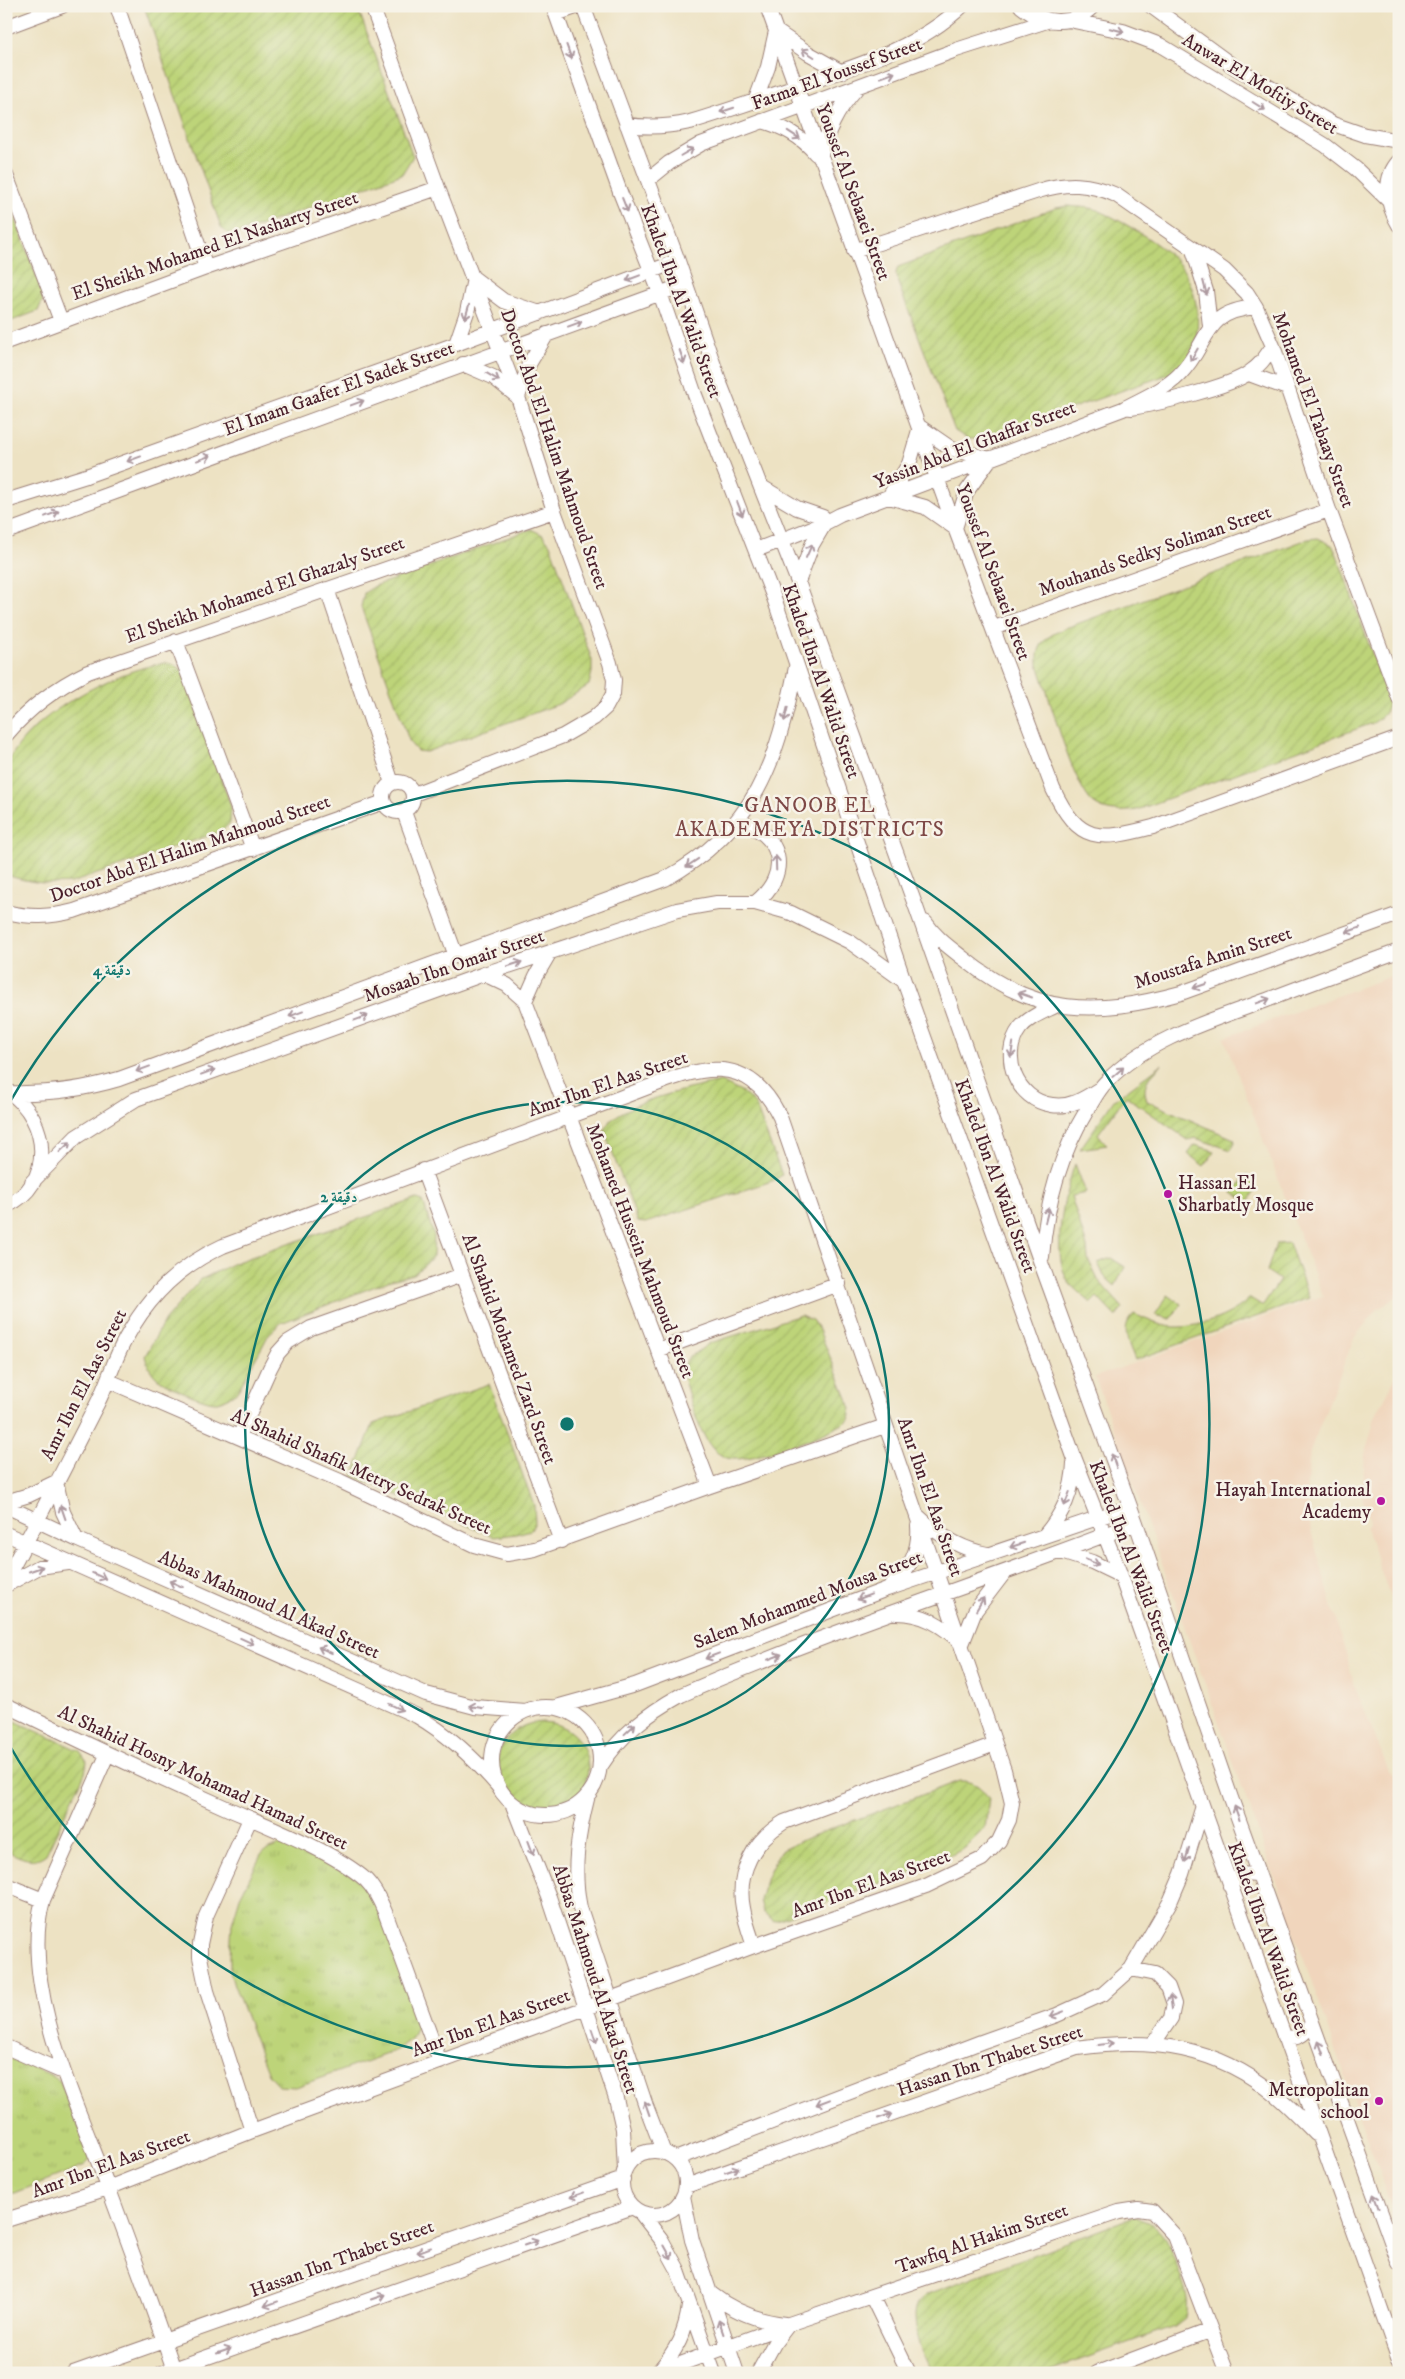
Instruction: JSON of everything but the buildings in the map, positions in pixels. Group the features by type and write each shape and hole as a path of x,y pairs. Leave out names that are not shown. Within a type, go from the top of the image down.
{"street":[{"path":"6,26 62,6"},
{"path":"117,6 206,268"},
{"name":"Doctor Abd El Halim Mahmoud Street","path":"372,6 438,188 518,397 554,510 610,663 614,680 613,694 606,707 580,727 414,794"},
{"path":"554,10 579,6"},
{"name":"Khaled Ibn Al Walid Street","path":"583,6 678,261 721,386 781,536 917,910 1041,1263 1136,1523 1259,1876 1399,2263"},
{"name":"Youssef Al Sebaaei Street","path":"767,6 820,158 920,427 955,528 1062,807 1072,821 1083,831 1096,836 1111,836 1153,827 1399,738"},
{"name":"Fatma El Youssef Street","path":"627,126 648,128 670,127 755,102 842,72 922,38 941,25 962,6"},
{"path":"1021,6 1031,15 1047,21"},
{"path":"1069,20 1087,12 1093,6"},
{"name":"Anwar El Moftiy Street","path":"1151,6 1233,66 1319,116 1349,130 1380,139 1399,141"},
{"name":"Khaled Ibn Al Walid Street","path":"554,10 620,192 652,271 695,395 754,546 904,981 1074,1457 1121,1576 1202,1809 1399,2360"},
{"name":"Fatma El Youssef Street","path":"648,180 669,163 701,144 983,40 1047,21 1069,20"},
{"name":"Anwar El Moftiy Street","path":"1069,20 1123,31 1160,45 1326,145 1356,169 1388,200"},
{"path":"755,102 768,67 776,31 808,53 842,72"},
{"path":"762,121 779,126 795,134 820,158 833,119 858,86"},
{"path":"1399,161 1388,182 1388,200 1399,225"},
{"path":"6,175 61,321"},
{"name":"Mohamed El Tabaay Street","path":"854,251 1038,190 1058,185 1079,184 1098,187 1116,195 1224,270 1247,293 1256,307 1272,346 1329,510 1399,698"},
{"name":"El Sheikh Mohamed El Nasharty Street","path":"6,342 206,268 438,188"},
{"path":"1193,250 1206,291 1210,326"},
{"name":"El Imam Gaafer El Sadek Street","path":"6,501 79,479 456,344 678,261"},
{"path":"456,344 467,312 474,279 504,301 540,313"},
{"name":"El Imam Gaafer El Sadek Street","path":"6,532 686,284"},
{"name":"Yassin Abd El Ghaffar Street","path":"754,546 1123,409 1160,389 1178,376 1190,362 1210,326 1220,317 1229,312 1256,307"},
{"path":"463,364 493,376 518,397 529,364 547,334"},
{"name":"Yassin Abd El Ghaffar Street","path":"1123,409 1165,401 1234,381 1249,374 1260,365 1272,346"},
{"path":"1249,374 1287,388"},
{"path":"920,427 952,449 990,459 967,491 955,528 925,507 890,497 909,464 920,427"},
{"path":"762,486 784,502 824,520 798,582"},
{"name":"El Sheikh Mohamed El Ghazaly Street","path":"6,735 32,709 72,680 176,641 554,510"},
{"name":"Mouhands Sedky Soliman Street","path":"994,628 1329,510"},
{"path":"327,589 392,783"},
{"path":"176,641 253,849"},
{"name":"Mosaab Ibn Omair Street","path":"8,1092 43,1094 68,1092 119,1079 665,879 700,857 737,821 767,772 776,751 796,666"},
{"path":"392,783 406,784 414,794 412,804 404,812 392,812 384,802 383,794 392,783"},
{"name":"Doctor Abd El Halim Mahmoud Street","path":"6,912 24,916 50,917 74,911 384,802"},
{"path":"404,812 456,956"},
{"path":"737,821 753,825 766,834 775,848 778,863 775,879 767,893 755,903"},
{"name":"Mosaab Ibn Omair Street","path":"32,1182 76,1137 136,1099 484,974 677,910 717,903 755,903 791,913 830,931 870,956 904,981"},
{"name":"Moustafa Amin Street","path":"917,910 933,934 970,964 1011,990 1055,1006 1101,1009 1148,1002 1227,977 1399,914"},
{"path":"1055,1006 1033,1017 1020,1028 1013,1043 1010,1059 1014,1076 1023,1090 1036,1100 1052,1105 1068,1105 1084,1099 1101,1088 1122,1067 1139,1056 1194,1027 1399,951"},
{"path":"525,1001 536,976 550,952"},
{"name":"Mohamed Hussein Mahmoud Street","path":"484,974 507,985 525,1001 710,1486"},
{"name":"Amr Ibn El Aas Street","path":"6,1579 38,1521 56,1482 109,1381 125,1340 140,1315 162,1289 190,1264 223,1246 423,1170 687,1074 703,1070 730,1071 754,1081 772,1100 780,1117 839,1284 885,1426 962,1644 1006,1776 1012,1803 1009,1820 1000,1841 982,1859 926,1886 754,1946 252,2131 108,2188 6,2220"},
{"path":"1041,1263 1045,1224 1056,1177 1075,1130 1101,1088"},
{"path":"6,1216 32,1182 40,1158 40,1133 34,1117 24,1104 8,1092"},
{"name":"Al Shahid Mohamed Zard Street","path":"423,1170 560,1541"},
{"path":"6,1206 22,1196"},
{"path":"239,1437 270,1368 278,1353 288,1342 320,1325 462,1275"},
{"path":"658,1350 839,1284"},
{"name":"Al Shahid Shafik Metry Sedrak Street","path":"109,1381 340,1481 474,1545 507,1554 521,1553 560,1541 710,1486 885,1426"},
{"path":"1044,1536 1058,1519 1068,1500 1073,1479 1074,1457"},
{"path":"6,1502 29,1495 56,1482 63,1512 76,1539"},
{"name":"Abbas Mahmoud Al Akad Street","path":"6,1506 76,1539 426,1694 482,1708 525,1711"},
{"name":"Salem Mohammed Mousa Street","path":"556,1708 635,1685 887,1588 1130,1507"},
{"path":"917,1515 957,1545 988,1554"},
{"path":"887,1588 910,1564 917,1549 917,1515"},
{"path":"600,1767 613,1747 632,1727 653,1711 681,1696 890,1613 1136,1523"},
{"path":"6,1534 417,1716 448,1736 481,1765 498,1786 512,1803 524,1811 552,1815 565,1812 578,1805 588,1796 598,1777 600,1767 600,1751 594,1736 585,1722 572,1713 556,1708 535,1708 525,1711 510,1720 499,1735 496,1743 493,1752 492,1769 498,1786"},
{"path":"1061,1552 1092,1562 1121,1576"},
{"path":"6,1585 25,1573 40,1567 69,1563"},
{"path":"890,1613 914,1614 937,1623 962,1644 984,1597 1006,1571"},
{"name":"Al Shahid Hosny Mohamad Hamad Street","path":"6,1705 107,1755 250,1819 340,1862 366,1881 375,1891 386,1912 440,2062"},
{"path":"754,1946 742,1907 744,1872 758,1842 770,1830 784,1822 995,1744"},
{"path":"107,1755 43,1900 38,1925 39,1962 48,2023 63,2072 108,2188 164,2342 170,2371 637,2209 657,2215 665,2213 679,2203 685,2191"},
{"name":"Abbas Mahmoud Al Akad Street","path":"588,1796 579,1831 576,1857 577,1892 580,1908 651,2119 670,2156"},
{"name":"Abbas Mahmoud Al Akad Street","path":"512,1803 549,1897 620,2115 624,2129 624,2174"},
{"name":"Hassan Ibn Thabet Street","path":"670,2156 1084,2003 1103,1994 1131,1969 1170,1902 1182,1874 1202,1809"},
{"path":"250,1819 206,1916 200,1944 200,1957 207,1992 252,2131"},
{"path":"1230,1886 1242,1876 1254,1874 1259,1876"},
{"path":"6,1885 43,1900"},
{"path":"1131,1969 1155,1974 1168,1987 1174,2004 1171,2018 1153,2044"},
{"path":"1284,2037 1300,2036 1305,2033 1312,2022"},
{"name":"Hassan Ibn Thabet Street","path":"685,2191 1076,2048 1112,2043 1178,2047 1212,2056 1243,2073 1277,2096 1319,2137"},
{"path":"6,2047 63,2072"},
{"path":"714,2373 690,2301 668,2251 637,2209 626,2199 623,2189 624,2174 633,2159 640,2155 656,2151 670,2156 685,2176 685,2191 692,2240 737,2373"},
{"name":"Hassan Ibn Thabet Street","path":"73,2373 164,2342 624,2174"},
{"name":"Tawfiq Al Hakim Street","path":"657,2373 789,2324 1109,2215 1138,2209 1152,2211 1175,2236 1227,2373"},
{"path":"709,2293 726,2306 746,2316 767,2322 789,2324"},
{"path":"872,2297 908,2373"},
{"path":"657,2373 671,2357 681,2340 687,2321 690,2301"},
{"path":"758,2373 775,2342 789,2324"},
{"path":"1097,2373 1211,2330"}],"shaded area":[{"path":"1399,973 1399,1295 1378,1309 1354,1338 1310,1451 1306,1494 1311,1531 1356,1690 1389,1771 1399,1783 1399,2225 1095,1377 1323,1296 1224,1038"},
{"name":"Hayah International Academy","path":"1399,1371 1399,1622 1366,1528 1370,1522 1367,1510 1364,1510 1362,1493 1365,1454 1375,1417"}],"green space":[{"path":"144,6 357,6 413,156 402,174 234,235 227,233 221,227"},
{"path":"6,193 44,297 38,311 6,323"},
{"path":"1068,206 1095,209 1116,219 1140,233 1179,264 1190,282 1196,304 1197,327 1193,348 1178,371 984,439 968,439 955,431 898,283 896,273 898,267 1056,208"},
{"path":"531,529 543,535 550,544 592,660 589,685 559,704 426,752 417,751 410,743 361,607 364,593 375,586"},
{"path":"1318,538 1332,545 1337,555 1387,695 1388,705 1383,715 1373,723 1137,810 1109,810 1093,803 1085,793 1069,759 1038,665 1039,652 1043,642 1063,629 1308,539"},
{"path":"165,663 174,664 183,672 231,806 230,823 222,831 71,883 54,884 6,875 5,775 15,750 30,732 73,699 122,675 145,667"},
{"path":"1162,1064 1150,1076 1146,1084 1145,1094 1147,1101 1234,1139 1235,1142 1231,1150 1195,1138 1188,1140 1126,1096 1098,1134 1107,1145 1080,1149 1114,1100"},
{"path":"721,1082 743,1093 755,1104 782,1175 775,1180 646,1223 638,1222 604,1130 611,1120 639,1104 675,1092"},
{"path":"1195,1145 1215,1151 1204,1166 1188,1154"},
{"path":"1075,1164 1086,1193 1071,1196 1087,1247 1088,1259 1098,1280 1123,1308 1116,1317 1097,1297 1091,1303 1074,1288 1066,1278 1062,1265 1060,1251 1061,1221 1067,1190"},
{"path":"1247,1174 1257,1189 1248,1202 1233,1193"},
{"path":"417,1199 423,1201 434,1236 433,1256 426,1264 414,1274 391,1280 281,1323 269,1334 238,1391 231,1396 217,1402 204,1400 168,1384 156,1377 150,1370 145,1356 165,1320 200,1280 234,1263"},
{"path":"1289,1243 1309,1298 1135,1360 1128,1342 1126,1330 1129,1319 1134,1314 1161,1325 1179,1327 1198,1325 1217,1319 1235,1310 1250,1298 1263,1306 1280,1280 1267,1271 1276,1244"},
{"path":"1111,1258 1125,1267 1115,1286 1104,1276 1098,1263"},
{"path":"1168,1295 1181,1304 1171,1319 1155,1315"},
{"path":"801,1315 812,1320 819,1330 851,1408 849,1420 826,1433 776,1451 745,1458 730,1459 722,1456 707,1441 694,1412 681,1371 688,1358 710,1343"},
{"path":"489,1384 534,1505 535,1522 531,1530 494,1537 353,1476 373,1424"},
{"path":"6,1717 80,1751 87,1761 85,1773 46,1854 36,1859 26,1859 6,1851"},
{"path":"542,1722 560,1726 575,1735 584,1750 588,1768 584,1786 575,1801 560,1810 542,1814 524,1810 509,1801 500,1786 496,1768 500,1750 509,1735 524,1726"},
{"path":"959,1781 977,1785 989,1799 985,1828 965,1848 932,1865 774,1921 763,1912 760,1900 767,1877 780,1851 807,1838"},
{"path":"280,1845 292,1847 354,1876 375,1900 419,2022 412,2038 395,2051 296,2087 279,2086 268,2074 230,1971 232,1924 240,1897 261,1855 269,1849"},
{"path":"6,2057 49,2074 60,2081 92,2158 85,2165 15,2193 6,2193"},
{"path":"1134,2217 1156,2227 1164,2236 1172,2253 1186,2292 1187,2301 1186,2318 1177,2325 1044,2373 933,2373 925,2359 916,2330 915,2320 917,2305 926,2295"}],"place":[{"name":"Hassan El Sharbatly Mosque","path":"1168,1194"},
{"name":"Hayah International Academy","path":"1381,1501"},
{"name":"Metropolitan school","path":"1379,2101"}],"district":[{"name":"GANOOB EL AKADEMEYA DISTRICTS","path":"810,818"}]}
